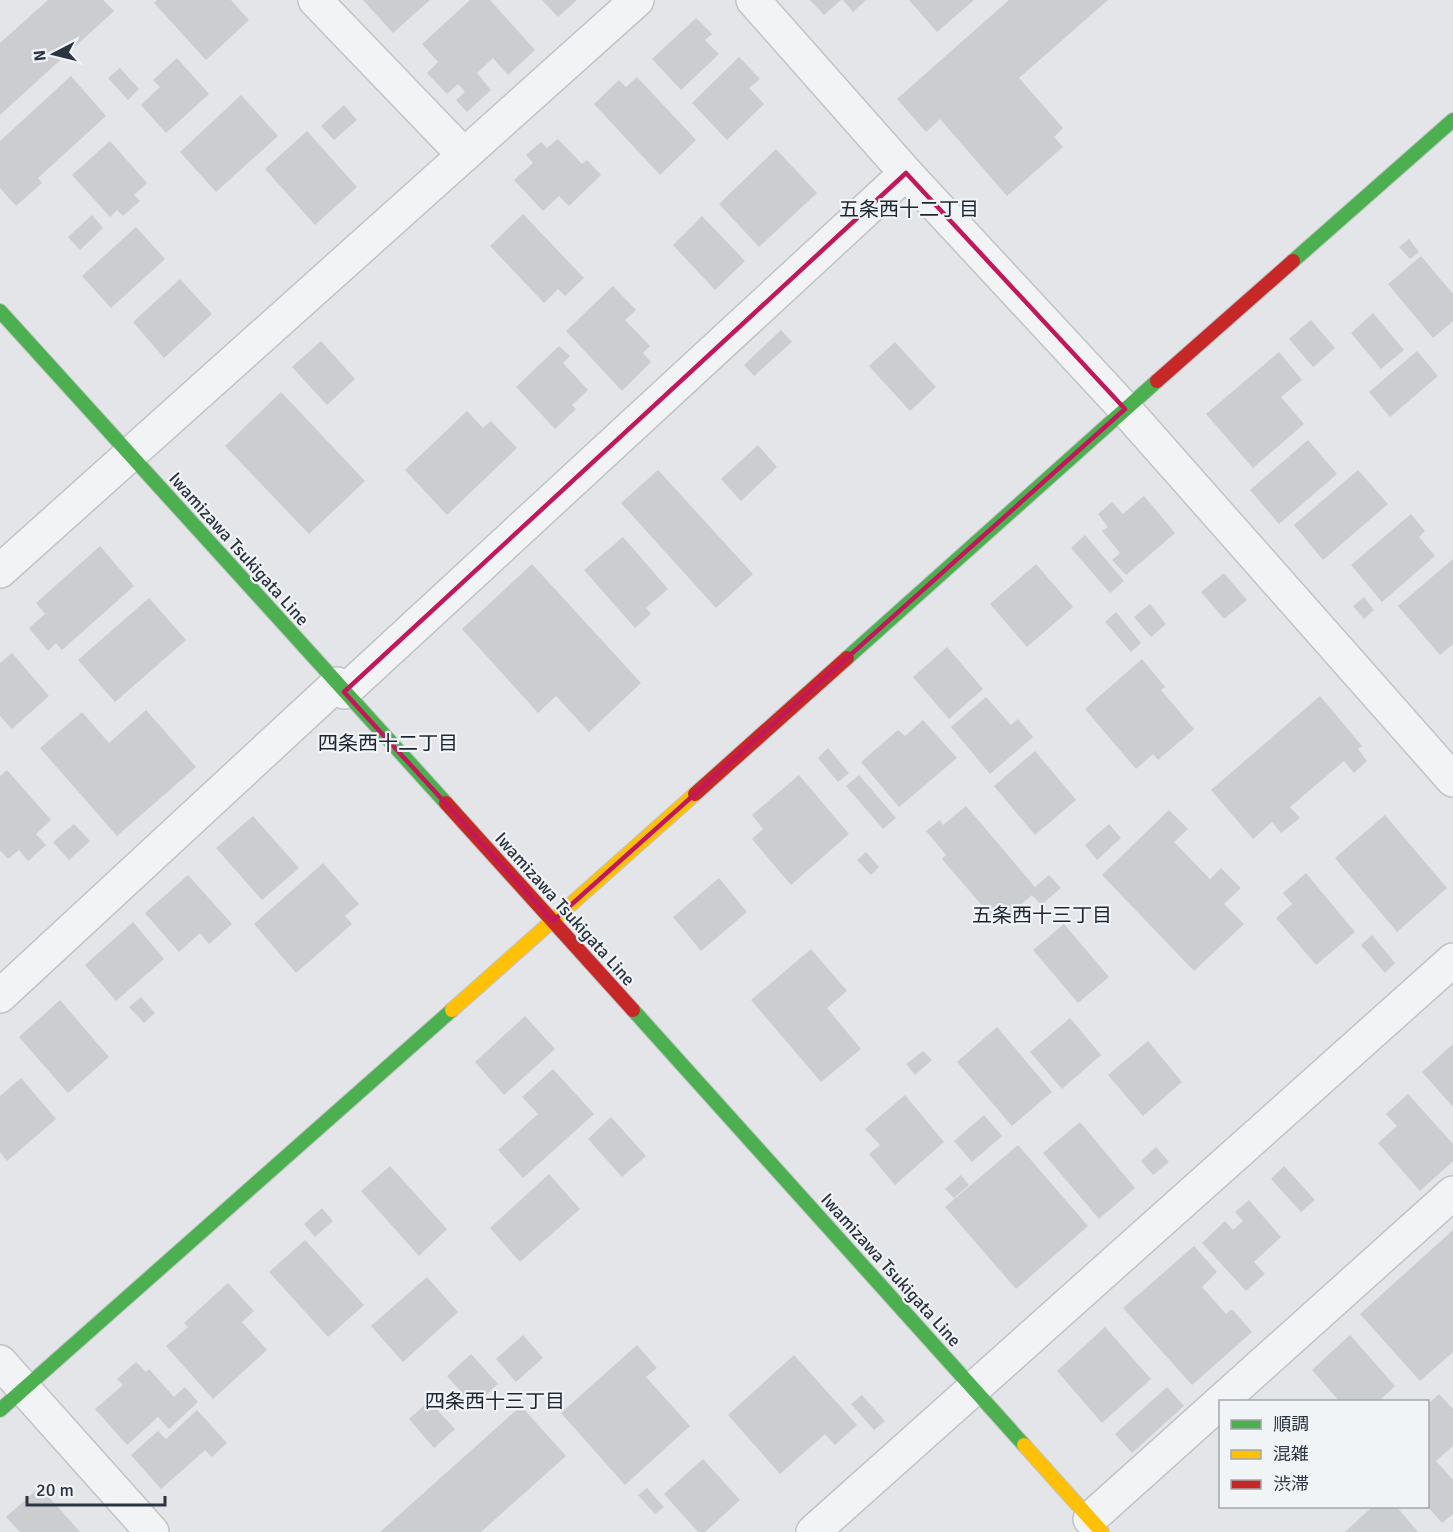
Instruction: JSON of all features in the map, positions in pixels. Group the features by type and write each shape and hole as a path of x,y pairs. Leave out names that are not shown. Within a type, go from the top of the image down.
{"street":[{"path":"315,0 464,155"},
{"path":"0,571 637,0"},
{"path":"753,0 906,173 1125,409 1453,780"},
{"path":"0,1410 1453,120"},
{"path":"0,996 906,173"},
{"name":"Iwamizawa Tsukigata Line","path":"0,311 1096,1525"},
{"path":"813,1532 1453,960"},
{"path":"1230,1400 1453,1193"},
{"path":"0,1362 152,1532"},
{"path":"1096,1525 1219,1411"}],"highlighted area":[{"path":"906,173 1125,409 553,921 344,692"}],"building":[{"path":"48,0 103,0 114,11 0,115 0,43"},
{"path":"157,0 231,0 249,20 206,60 154,3"},
{"path":"363,0 430,0 393,33"},
{"path":"470,0 490,0 535,50 508,75 493,58 477,73 491,90 467,112 456,100 465,92 458,84 447,94 427,73 438,62 422,44"},
{"path":"542,0 577,0 558,17"},
{"path":"810,0 841,0 824,15"},
{"path":"843,0 866,0 853,12"},
{"path":"909,0 974,0 937,32"},
{"path":"1009,0 1108,0 1019,78 1063,128 1054,137 1063,147 1007,196 940,119 926,132 897,99"},
{"path":"696,18 712,34 705,40 719,54 681,90 652,59"},
{"path":"739,57 760,79 749,88 764,104 727,140 692,103"},
{"path":"177,58 209,94 166,133 141,105 160,87 153,80"},
{"path":"120,68 139,89 128,100 108,78"},
{"path":"71,76 106,116 38,178 42,183 16,206 0,188 0,141"},
{"path":"637,77 696,140 660,175 594,104 619,80 626,87"},
{"path":"241,95 278,136 216,192 180,152"},
{"path":"344,105 357,120 334,140 321,126"},
{"path":"307,131 357,187 315,225 265,169"},
{"path":"558,139 582,164 587,160 601,175 569,206 559,196 543,211 514,180 533,163 526,155 541,142 547,148"},
{"path":"110,141 147,183 134,195 140,201 123,216 117,210 110,217 72,175"},
{"path":"776,149 817,193 759,247 719,204"},
{"path":"523,214 584,278 565,296 558,289 544,303 490,246"},
{"path":"92,215 103,228 80,250 68,237"},
{"path":"702,216 745,261 715,290 673,245"},
{"path":"136,227 165,259 111,308 82,276"},
{"path":"1409,239 1419,252 1410,259 1399,247"},
{"path":"1421,256 1453,294 1453,321 1433,338 1388,284"},
{"path":"180,279 212,314 164,358 133,322"},
{"path":"613,286 636,310 625,320 650,346 643,353 651,362 622,391 566,331"},
{"path":"1373,313 1404,350 1381,369 1351,333"},
{"path":"1311,320 1335,348 1313,367 1289,339"},
{"path":"781,330 792,342 754,376 744,365"},
{"path":"321,341 355,379 327,405 292,367"},
{"path":"895,342 936,387 910,411 869,366"},
{"path":"559,346 570,356 563,363 588,390 572,405 576,409 555,429 516,387"},
{"path":"1417,351 1438,376 1390,417 1369,392"},
{"path":"1279,352 1302,380 1281,397 1304,424 1253,468 1206,414"},
{"path":"281,392 365,481 309,534 225,446"},
{"path":"467,411 483,428 491,421 517,448 447,515 405,470"},
{"path":"1308,440 1337,474 1279,524 1250,490"},
{"path":"758,445 777,467 741,501 721,479"},
{"path":"658,470 753,574 716,608 621,503"},
{"path":"1358,470 1388,504 1323,560 1294,525"},
{"path":"1144,496 1175,533 1126,575 1112,560 1120,553 1102,531 1108,527 1098,514 1112,502 1123,514"},
{"path":"1411,514 1425,531 1419,537 1435,556 1382,602 1351,565"},
{"path":"1085,535 1124,581 1110,593 1071,548"},
{"path":"623,537 668,589 646,608 651,614 635,628 584,570"},
{"path":"100,546 134,586 62,650 56,643 48,651 29,628 45,614 36,603"},
{"path":"1453,559 1453,644 1440,655 1398,606"},
{"path":"532,564 641,683 589,732 556,696 538,713 462,629"},
{"path":"1036,564 1073,607 1027,647 990,604"},
{"path":"1224,573 1247,600 1224,619 1201,592"},
{"path":"1364,597 1374,610 1364,619 1353,606"},
{"path":"149,598 186,640 115,702 78,660"},
{"path":"1150,604 1166,624 1151,637 1134,617"},
{"path":"1116,612 1141,643 1131,652 1105,622"},
{"path":"947,647 983,689 949,719 913,677"},
{"path":"12,653 49,696 12,729 0,716 0,663"},
{"path":"1142,659 1165,687 1161,690 1194,729 1158,760 1153,754 1136,769 1085,709"},
{"path":"1320,696 1362,746 1358,749 1367,761 1354,773 1344,761 1290,807 1300,818 1281,833 1272,822 1253,839 1211,790"},
{"path":"986,697 1011,725 1018,719 1033,737 990,774 951,727"},
{"path":"146,710 196,767 117,836 40,748 82,712 109,743"},
{"path":"923,720 957,758 899,807 861,762 898,730 905,736"},
{"path":"828,748 849,773 838,782 818,758"},
{"path":"1035,751 1076,800 1035,835 994,786"},
{"path":"7,770 51,820 36,834 46,845 28,861 19,850 8,859 0,850 0,776"},
{"path":"799,775 849,834 791,885 752,839 763,829 752,815"},
{"path":"859,775 896,818 883,829 846,786"},
{"path":"966,806 1035,887 1049,875 1061,888 1041,905 1032,895 998,924 942,859 946,855 926,831 940,820 943,825"},
{"path":"1169,810 1188,829 1174,842 1210,879 1221,868 1241,888 1224,904 1244,924 1194,971 1102,875"},
{"path":"1385,815 1447,888 1397,932 1335,858"},
{"path":"253,816 299,868 262,900 216,848"},
{"path":"74,824 90,841 69,860 53,842"},
{"path":"1109,824 1121,838 1097,860 1085,845"},
{"path":"866,852 879,867 871,875 857,860"},
{"path":"323,863 359,904 345,916 352,924 296,973 254,924"},
{"path":"1306,873 1355,932 1316,965 1276,918 1292,904 1283,893"},
{"path":"188,875 232,924 209,944 200,933 179,952 145,913"},
{"path":"719,878 747,912 701,951 673,917"},
{"path":"133,922 164,959 116,1001 85,965"},
{"path":"1064,924 1109,977 1078,1003 1033,950"},
{"path":"1372,935 1395,963 1385,973 1361,945"},
{"path":"811,949 847,991 827,1008 861,1049 821,1082 751,1000"},
{"path":"141,997 155,1013 144,1023 129,1007"},
{"path":"60,1000 109,1057 68,1093 19,1037"},
{"path":"525,1016 555,1049 504,1095 475,1062"},
{"path":"1070,1018 1101,1055 1062,1089 1030,1052"},
{"path":"997,1027 1052,1092 1012,1126 957,1062"},
{"path":"1148,1041 1182,1082 1143,1116 1108,1075"},
{"path":"1453,1044 1453,1107 1422,1072"},
{"path":"923,1051 932,1060 915,1075 906,1064"},
{"path":"553,1069 594,1114 523,1178 498,1150 538,1114 522,1097"},
{"path":"21,1078 56,1119 7,1161 0,1152 0,1096"},
{"path":"1408,1094 1453,1144 1453,1161 1420,1191 1378,1143 1397,1126 1386,1114"},
{"path":"905,1095 944,1142 895,1185 869,1154 880,1145 865,1129"},
{"path":"984,1115 1002,1136 972,1162 954,1141"},
{"path":"611,1117 646,1156 622,1177 588,1139"},
{"path":"1080,1122 1135,1188 1099,1219 1043,1153"},
{"path":"1018,1145 1088,1226 1016,1289 945,1207"},
{"path":"1156,1147 1169,1162 1153,1175 1141,1161"},
{"path":"390,1166 447,1229 419,1256 361,1191"},
{"path":"1284,1166 1315,1200 1301,1212 1271,1179"},
{"path":"549,1174 580,1209 520,1262 490,1228"},
{"path":"961,1175 969,1185 954,1198 945,1189"},
{"path":"1249,1200 1281,1237 1254,1262 1265,1274 1246,1291 1202,1243 1225,1221 1233,1230 1243,1221 1235,1212"},
{"path":"322,1208 333,1221 315,1237 304,1224"},
{"path":"1453,1230 1453,1352 1420,1381 1360,1314"},
{"path":"305,1240 364,1305 328,1337 269,1272"},
{"path":"1194,1246 1217,1272 1202,1287 1226,1314 1232,1309 1252,1332 1192,1385 1123,1308"},
{"path":"427,1277 458,1312 403,1362 371,1326"},
{"path":"228,1283 254,1311 242,1322 267,1350 213,1399 166,1346 188,1327 184,1323"},
{"path":"1105,1327 1151,1379 1102,1423 1057,1371"},
{"path":"523,1335 543,1358 516,1382 496,1359"},
{"path":"1350,1335 1395,1386 1380,1400 1338,1400 1312,1370"},
{"path":"637,1345 657,1368 646,1377 690,1426 625,1485 561,1413"},
{"path":"471,1354 498,1384 474,1406 447,1376"},
{"path":"794,1355 857,1425 835,1445 825,1434 780,1474 728,1415"},
{"path":"136,1362 146,1372 149,1369 174,1397 185,1387 198,1402 169,1429 158,1417 127,1445 95,1409 123,1385 117,1379"},
{"path":"1167,1387 1184,1406 1132,1453 1115,1434"},
{"path":"1439,1394 1453,1409 1453,1446 1436,1461 1453,1480 1453,1514 1442,1523 1429,1508 1429,1403"},
{"path":"862,1395 885,1421 874,1430 851,1404"},
{"path":"429,1401 455,1429 434,1448 409,1419"},
{"path":"521,1406 566,1456 481,1532 380,1532"},
{"path":"197,1410 227,1443 212,1457 205,1450 161,1489 131,1455 158,1431 166,1439"},
{"path":"703,1459 740,1500 705,1532 698,1532 664,1494"},
{"path":"40,1487 80,1532 20,1532 6,1517"},
{"path":"647,1488 664,1507 655,1514 638,1495"},
{"path":"1371,1508 1398,1508 1418,1532 1345,1532"}],"traffic: fast":[{"path":"1293,261 1453,120"},
{"path":"0,311 446,803"},
{"path":"847,658 1157,381"},
{"path":"0,1410 452,1010"},
{"path":"633,1010 1024,1445"}],"traffic: slow":[{"path":"452,1010 695,794"},
{"path":"1024,1445 1102,1532"}],"traffic: jam":[{"path":"1157,381 1293,261"},
{"path":"695,794 847,658"},
{"path":"446,803 633,1010"}],"district":[{"name":"五条西十二丁目","path":"909,209"},
{"name":"四条西十二丁目","path":"388,743"},
{"name":"五条西十三丁目","path":"1042,915"},
{"name":"四条西十三丁目","path":"495,1401"}]}
